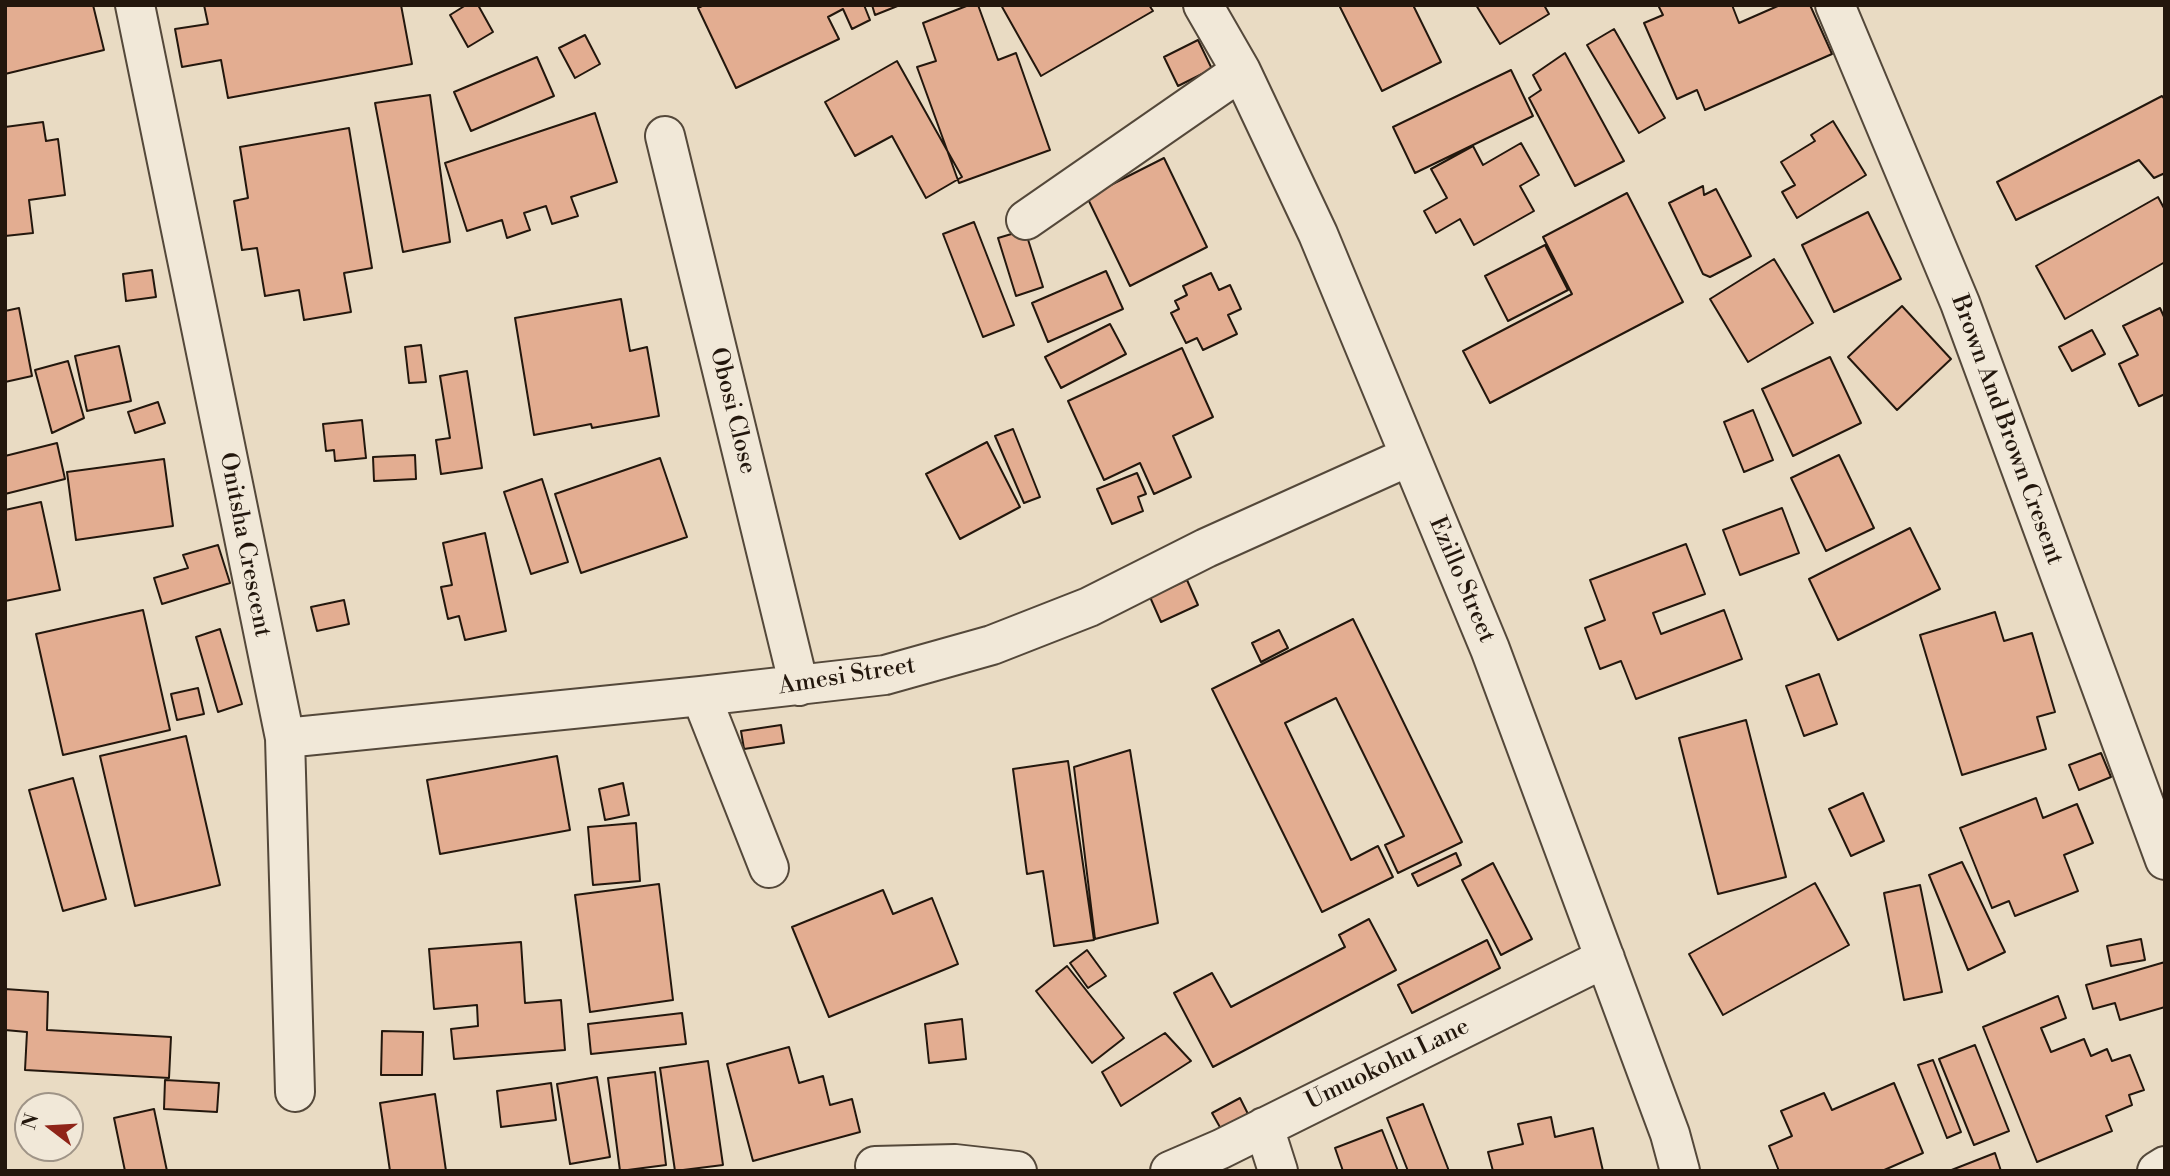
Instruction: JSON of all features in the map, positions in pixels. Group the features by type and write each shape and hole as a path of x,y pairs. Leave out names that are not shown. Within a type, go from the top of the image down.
{"street":[{"name":"Onitsha Crescent","path":"135,5 285,738 295,1092"},
{"name":"Ezillo Street","path":"1203,5 1241,71 1318,234 1490,649 1670,1134 1680,1171"},
{"name":"Brown And Brown Cresent","path":"1835,5 1960,303 2165,860"},
{"path":"1026,220 1241,71"},
{"name":"Obosi Close","path":"665,136 799,686"},
{"name":"Amesi Street","path":"285,738 885,675 992,645 1089,607 1206,548 1410,456"},
{"path":"701,696 769,868"},
{"name":"Umuokohu Lane","path":"1170,1171 1221,1149 1605,958"},
{"path":"1264,1127 1278,1171"},
{"path":"875,1166 955,1164 1017,1171"},
{"path":"2157,1171 2165,1166"}],"building":[{"path":"5,5 93,5 104,50 5,74"},
{"path":"204,5 401,5 412,64 228,98 221,60 182,67 175,29 208,24"},
{"path":"466,5 478,5 493,32 468,47 450,15"},
{"path":"704,5 864,5 870,20 852,29 843,9 828,17 839,39 736,88 698,8"},
{"path":"872,5 900,5 875,15"},
{"path":"969,5 978,5 998,60 1016,53 1050,150 959,183 917,67 936,61 923,23"},
{"path":"1001,5 1149,5 1153,11 1041,76"},
{"path":"1339,5 1413,5 1441,62 1382,91"},
{"path":"1476,5 1544,5 1549,14 1500,44"},
{"path":"1658,5 1732,5 1739,23 1780,5 1810,5 1832,54 1705,110 1697,90 1677,99 1644,23 1663,15"},
{"path":"1614,29 1665,118 1639,133 1587,45"},
{"path":"585,35 600,64 575,78 559,48"},
{"path":"1198,40 1212,69 1178,86 1164,57"},
{"path":"1565,53 1624,161 1575,186 1529,98 1541,90 1533,75"},
{"path":"537,57 554,96 471,131 454,92"},
{"path":"897,61 962,177 926,198 892,136 855,156 825,102"},
{"path":"1511,70 1533,116 1415,173 1393,127"},
{"path":"430,95 450,242 403,252 375,103"},
{"path":"2162,96 2165,100 2165,173 2154,178 2139,160 2016,220 1997,182"},
{"path":"595,113 617,182 571,197 578,216 552,224 546,206 524,213 530,230 507,238 502,220 467,231 445,163"},
{"path":"1833,121 1866,175 1797,218 1782,192 1795,185 1781,162 1815,141 1811,135"},
{"path":"43,122 46,141 58,139 65,195 29,200 33,233 5,236 5,127"},
{"path":"349,128 372,268 344,273 351,312 304,320 299,290 265,296 257,248 242,250 234,201 248,198 240,147"},
{"path":"1521,143 1539,175 1520,186 1534,211 1474,245 1460,219 1436,233 1424,211 1447,198 1431,169 1473,146 1483,165"},
{"path":"1164,158 1207,247 1130,286 1087,197"},
{"path":"1703,186 1704,195 1716,189 1751,256 1710,277 1703,274 1669,203"},
{"path":"1627,193 1683,302 1490,403 1463,351 1572,294 1543,237"},
{"path":"2158,197 2165,210 2165,262 2065,319 2036,266"},
{"path":"1868,212 1901,279 1834,312 1802,245"},
{"path":"974,222 1014,325 983,337 943,234"},
{"path":"1025,230 1043,287 1016,296 998,238"},
{"path":"1545,245 1568,290 1508,321 1485,276"},
{"path":"1774,259 1813,323 1748,362 1710,299"},
{"path":"152,270 156,297 126,301 123,274"},
{"path":"1106,271 1123,309 1048,342 1032,303"},
{"path":"1211,273 1219,290 1230,285 1241,309 1228,315 1237,334 1203,350 1197,338 1186,343 1171,313 1179,309 1175,301 1187,295 1183,286"},
{"path":"621,299 630,351 647,347 659,416 592,428 591,424 534,435 515,318"},
{"path":"1902,306 1951,359 1897,410 1848,357"},
{"path":"19,308 32,376 5,382 5,311"},
{"path":"2160,308 2165,319 2165,394 2139,406 2119,364 2138,355 2123,326"},
{"path":"1110,324 1126,354 1061,388 1045,357"},
{"path":"2092,330 2105,354 2072,371 2059,347"},
{"path":"421,345 426,382 409,383 405,347"},
{"path":"119,346 131,401 87,411 75,356"},
{"path":"1182,348 1213,417 1173,436 1191,477 1154,494 1140,463 1104,480 1068,401"},
{"path":"1830,357 1861,423 1793,456 1762,389"},
{"path":"68,361 84,418 52,433 35,370"},
{"path":"467,371 482,468 441,474 436,440 450,438 440,376"},
{"path":"158,402 165,423 135,433 128,412"},
{"path":"1753,410 1773,460 1744,472 1724,422"},
{"path":"362,420 366,458 335,461 334,450 326,451 323,424"},
{"path":"1013,429 1040,497 1024,503 995,436"},
{"path":"987,442 1020,507 960,539 926,474"},
{"path":"57,443 65,479 5,494 5,456"},
{"path":"415,455 416,479 374,481 373,457"},
{"path":"1839,455 1874,528 1826,551 1791,478"},
{"path":"660,458 687,537 581,573 555,494"},
{"path":"164,459 173,526 76,540 67,472"},
{"path":"1137,473 1146,494 1138,497 1143,511 1112,524 1097,489"},
{"path":"542,479 568,562 531,574 504,492"},
{"path":"41,502 60,590 5,601 5,510"},
{"path":"1782,508 1799,553 1740,575 1723,530"},
{"path":"1910,528 1940,589 1838,640 1809,579"},
{"path":"485,533 506,631 465,640 459,616 448,619 441,587 452,585 443,543"},
{"path":"1686,544 1705,594 1653,613 1661,634 1724,610 1742,659 1636,699 1621,661 1600,669 1585,628 1605,620 1590,580"},
{"path":"218,545 230,583 162,604 154,578 188,568 183,555"},
{"path":"1187,580 1198,605 1161,622 1150,597"},
{"path":"344,600 349,624 317,631 311,607"},
{"path":"143,610 170,730 63,755 36,634"},
{"path":"1995,612 2004,641 2032,633 2055,712 2037,717 2046,749 1962,775 1920,635"},
{"path":"1353,619 1462,842 1398,873 1385,845 1404,836 1336,698 1285,723 1351,860 1378,846 1393,877 1322,912 1212,689"},
{"path":"220,629 242,704 218,712 196,637"},
{"path":"1279,630 1288,648 1261,662 1252,643"},
{"path":"1819,674 1837,724 1804,736 1786,686"},
{"path":"198,688 204,714 177,720 171,694"},
{"path":"1746,720 1786,877 1718,894 1679,738"},
{"path":"781,725 784,743 744,749 741,731"},
{"path":"186,736 220,885 135,906 100,756"},
{"path":"1130,750 1158,923 1095,939 1074,767"},
{"path":"2101,753 2111,777 2079,790 2069,765"},
{"path":"557,756 570,830 440,854 427,780"},
{"path":"1068,761 1094,940 1054,946 1043,871 1027,874 1013,769"},
{"path":"73,778 106,899 63,911 29,790"},
{"path":"623,783 629,815 605,820 599,789"},
{"path":"1863,793 1884,841 1851,856 1829,809"},
{"path":"2036,798 2043,818 2077,804 2093,843 2064,855 2078,891 2015,916 2009,901 1992,908 1960,828"},
{"path":"636,823 640,881 593,885 588,827"},
{"path":"1456,853 1461,865 1418,886 1412,874"},
{"path":"1962,862 2005,952 1968,970 1929,875"},
{"path":"1493,863 1532,939 1501,955 1462,880"},
{"path":"1815,883 1849,945 1723,1015 1689,954"},
{"path":"659,884 673,1000 590,1012 575,895"},
{"path":"1920,885 1942,992 1904,1000 1884,893"},
{"path":"883,890 893,914 932,898 958,964 829,1017 792,927"},
{"path":"1369,919 1396,970 1213,1067 1174,993 1212,973 1231,1007 1345,947 1339,935"},
{"path":"2141,939 2145,960 2111,966 2107,946"},
{"path":"1487,940 1500,968 1412,1013 1398,985"},
{"path":"521,942 525,1003 561,1000 565,1050 454,1059 451,1029 478,1026 477,1005 434,1009 429,949"},
{"path":"1087,950 1106,976 1088,988 1070,963"},
{"path":"2165,962 2165,1007 2120,1020 2115,1003 2093,1009 2086,985"},
{"path":"1067,966 1124,1038 1092,1063 1036,991"},
{"path":"5,989 48,992 47,1030 171,1037 169,1078 25,1070 27,1032 5,1030"},
{"path":"2058,996 2066,1018 2041,1028 2051,1052 2084,1039 2091,1056 2107,1049 2112,1061 2130,1055 2144,1090 2129,1095 2132,1105 2106,1116 2112,1131 2037,1162 1983,1027"},
{"path":"682,1013 686,1044 591,1054 588,1024"},
{"path":"962,1019 966,1059 929,1063 925,1024"},
{"path":"382,1031 423,1032 422,1075 381,1075"},
{"path":"1165,1033 1191,1061 1121,1106 1102,1072"},
{"path":"1975,1045 2009,1131 1974,1145 1939,1059"},
{"path":"789,1047 799,1083 823,1076 830,1105 852,1099 860,1132 753,1161 727,1064"},
{"path":"1933,1060 1961,1132 1947,1138 1918,1065"},
{"path":"708,1061 723,1165 675,1171 660,1068"},
{"path":"655,1072 666,1165 620,1171 608,1078"},
{"path":"597,1077 610,1157 570,1164 557,1084"},
{"path":"165,1080 219,1083 217,1112 164,1109"},
{"path":"551,1083 556,1120 501,1127 497,1091"},
{"path":"1894,1083 1923,1153 1882,1171 1779,1171 1769,1146 1792,1136 1781,1111 1824,1093 1832,1110"},
{"path":"435,1094 446,1171 390,1171 380,1103"},
{"path":"1240,1098 1248,1114 1221,1129 1212,1113"},
{"path":"1423,1104 1449,1171 1408,1171 1387,1118"},
{"path":"154,1109 167,1171 125,1171 114,1118"},
{"path":"1551,1117 1555,1137 1593,1128 1603,1171 1493,1171 1488,1152 1523,1144 1518,1124"},
{"path":"1382,1130 1398,1171 1343,1171 1335,1148"},
{"path":"1995,1153 2001,1171 1949,1171"}]}
